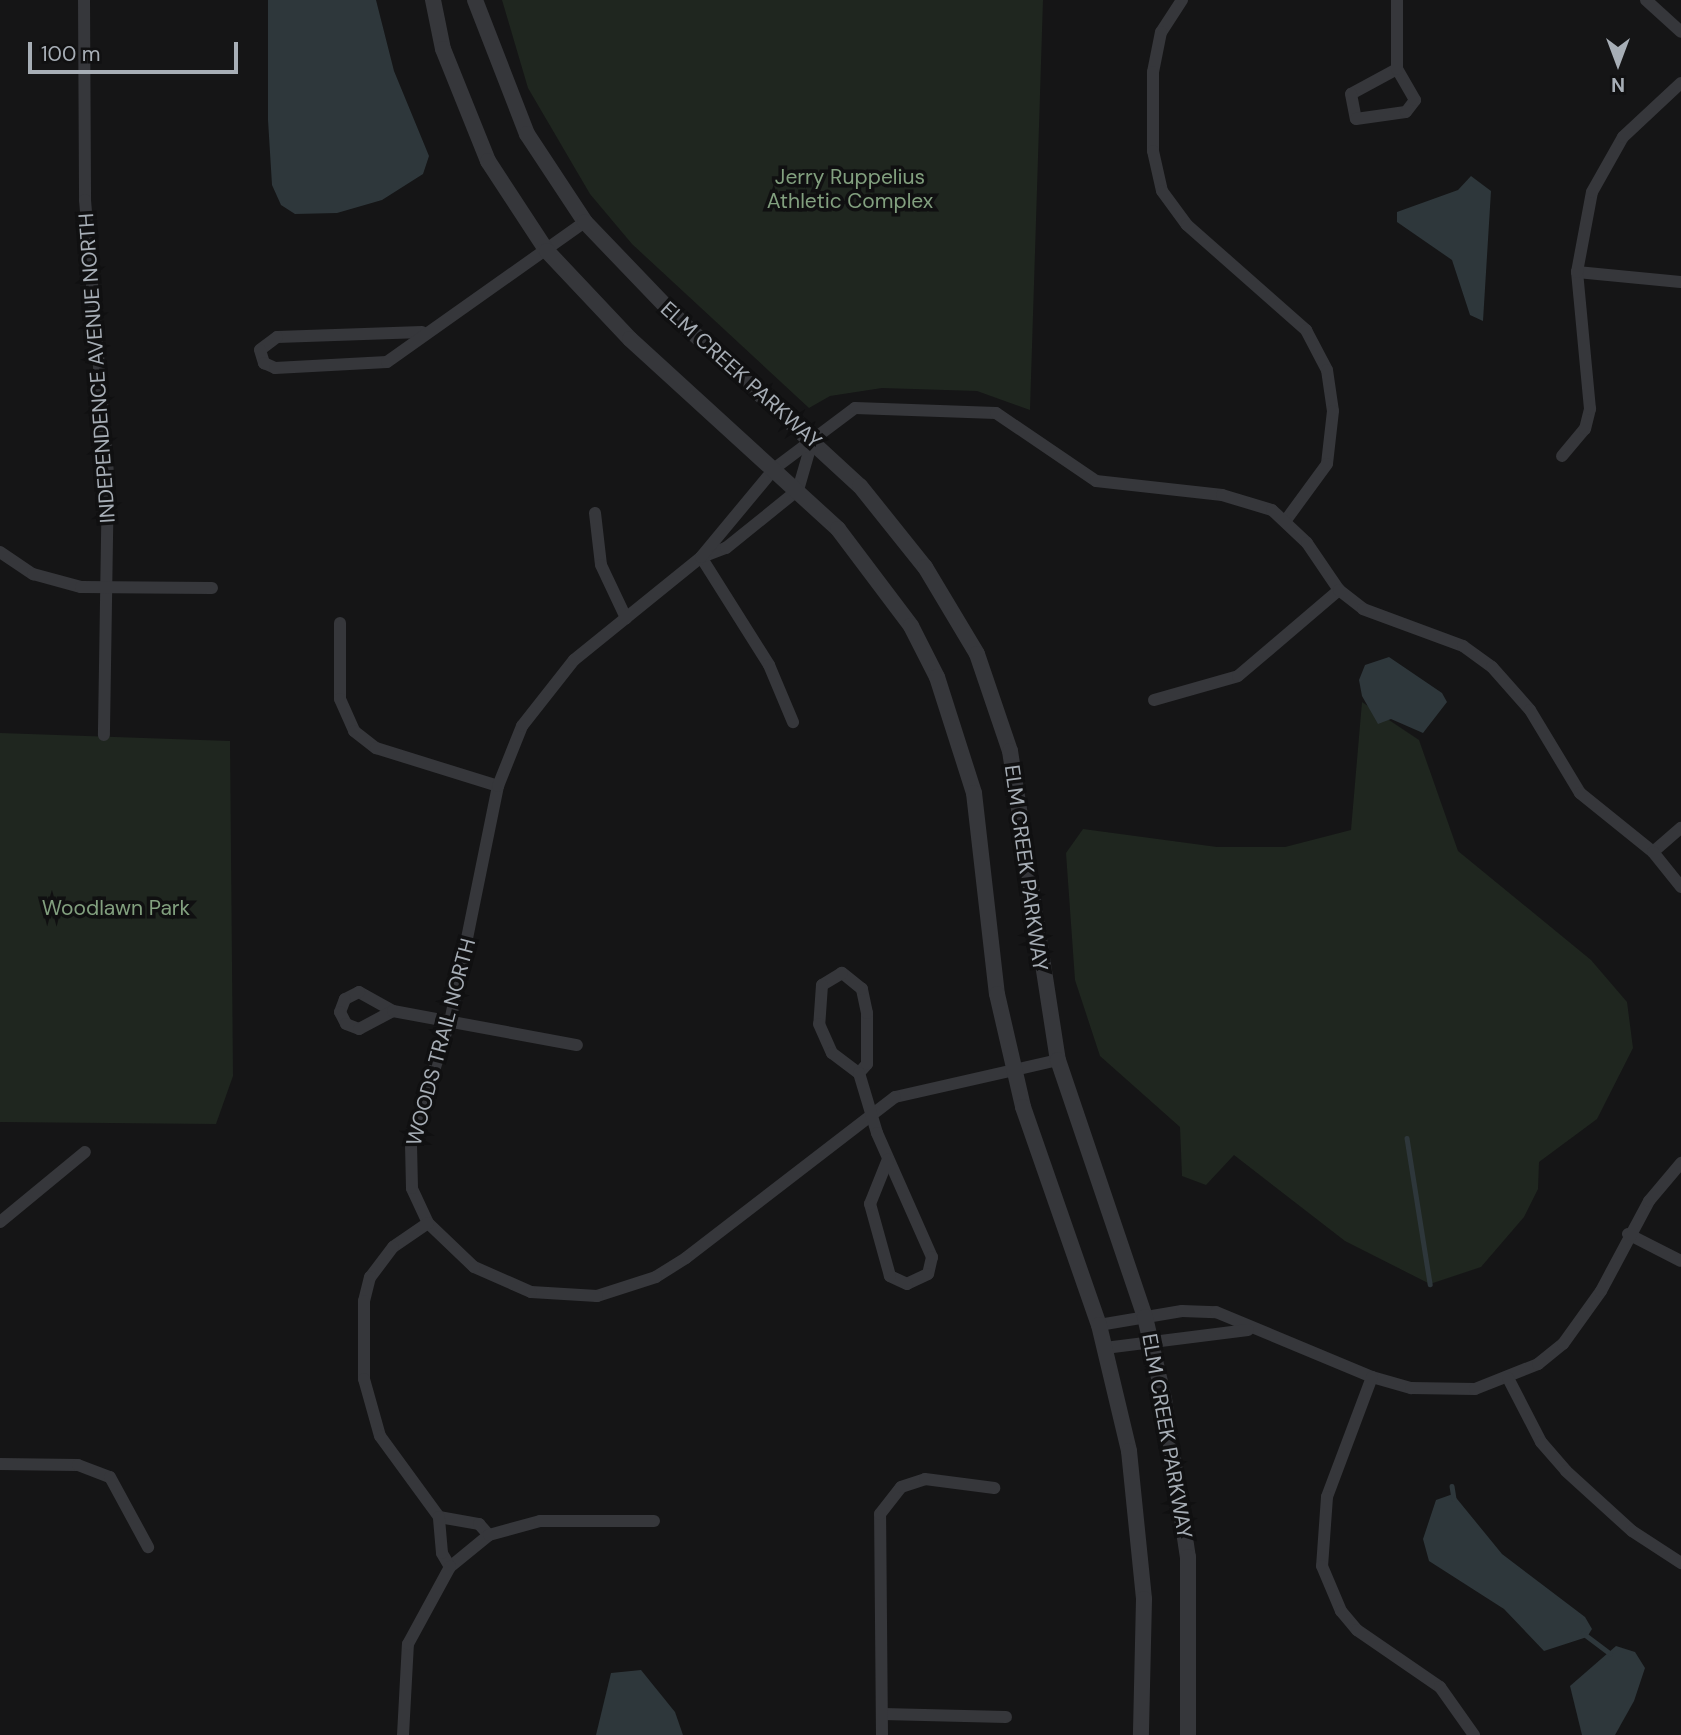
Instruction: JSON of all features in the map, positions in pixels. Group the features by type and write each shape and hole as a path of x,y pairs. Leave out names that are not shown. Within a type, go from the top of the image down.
{"street":[{"name":"INDEPENDENCE AVENUE NORTH","path":"84,0 83,159 107,475 108,588 104,735"},
{"name":"ELM CREEK PARKWAY","path":"433,0 443,49 488,161 547,251 613,322 798,490 876,573 911,626 957,730 974,793 997,994 1014,1068 1099,1325 1138,1521 1141,1735"},
{"name":"ELM CREEK PARKWAY","path":"475,0 527,134 585,222 667,309 813,438 925,567 992,693 1024,825 1041,978 1058,1060 1145,1317 1150,1339 1188,1557 1188,1735"},
{"path":"1182,0 1161,32 1153,72 1153,151 1162,191 1187,225 1306,330 1327,370 1333,411 1327,464 1286,520 1339,590 1375,616 1440,636 1486,661 1530,710 1580,793 1653,852 1681,887"},
{"path":"1396,69 1351,94 1356,119 1365,122 1412,107 1415,92 1396,69 1397,0"},
{"path":"1646,0 1681,32"},
{"path":"1562,456 1585,429 1590,409 1577,272 1584,218 1606,163 1645,111 1681,83"},
{"path":"422,332 277,337 260,350 264,363 275,368 360,368 411,350 422,332 547,251 585,222"},
{"path":"1577,272 1681,282"},
{"name":"WOODS TRAIL NORTH","path":"1058,1060 895,1097 871,1111 686,1258 626,1289 562,1297 531,1292 474,1267 428,1223 412,1188 411,1143 452,1017 498,786 539,701 574,660 701,557 775,468 813,438 855,408 996,413 1096,481 1248,499 1286,520"},
{"path":"798,490 813,438"},
{"name":"WOODS TRAIL NORTH","path":"701,557 726,548 798,490"},
{"path":"595,513 601,565 626,618"},
{"path":"0,552 46,578 108,588 212,588"},
{"path":"701,557 769,665 793,722"},
{"path":"1154,700 1238,676 1339,590"},
{"path":"340,623 340,699 354,730 376,748 498,786"},
{"path":"1653,852 1681,828"},
{"path":"859,1073 867,1064 867,1013 862,989 842,973 822,985 819,1024 832,1053 859,1073 888,1159 900,1173 932,1257 928,1275 907,1284 890,1276 870,1204 888,1159"},
{"path":"393,1011 452,1017 577,1045"},
{"path":"0,1222 85,1152"},
{"path":"1099,1325 1145,1317 1216,1312 1248,1330 1372,1377 1446,1391 1508,1378 1563,1344 1601,1291 1628,1234 1681,1163"},
{"path":"428,1223 393,1247 370,1277 363,1301 363,1379 380,1436 439,1517 442,1553 450,1567"},
{"path":"1628,1234 1681,1261"},
{"path":"1105,1348 1150,1339 1248,1330"},
{"path":"1372,1377 1324,1508 1322,1566 1341,1611 1357,1630 1440,1687 1474,1735"},
{"path":"1508,1378 1541,1442 1566,1471 1632,1531 1681,1563"},
{"path":"0,1464 78,1465 110,1478 135,1513 148,1547"},
{"path":"882,1735 880,1514 901,1487 925,1479 994,1488"},
{"path":"439,1517 479,1524 489,1535"},
{"path":"403,1735 408,1644 450,1567 489,1535 540,1521 654,1521"},
{"path":"883,1714 1006,1717"}],"green space":[{"name":"Jerry Ruppelius Athletic Complex","path":"502,0 1043,0 1030,410 977,391 882,388 830,396 809,408 632,244 590,194 528,88"},
{"path":"1362,702 1419,740 1458,851 1591,960 1627,1002 1633,1048 1597,1119 1539,1162 1538,1189 1524,1217 1481,1267 1430,1284 1345,1241 1234,1155 1206,1185 1182,1176 1180,1127 1100,1056 1075,980 1066,853 1083,829 1217,847 1285,847 1351,830"},
{"name":"Woodlawn Park","path":"0,733 230,741 233,1076 216,1124 0,1122"}],"shaded area":[{"path":"268,0 376,0 394,71 429,156 423,174 382,200 337,213 295,214 281,205 272,185 268,120"},
{"path":"1471,176 1491,191 1483,321 1470,315 1452,260 1397,222 1397,212 1458,190"},
{"path":"1389,657 1442,693 1447,702 1423,733 1391,719 1378,724 1362,696 1359,680 1365,665"},
{"path":"1453,1494 1502,1554 1585,1617 1592,1629 1587,1637 1544,1651 1504,1609 1429,1561 1423,1539 1436,1500"},
{"path":"1616,1646 1635,1652 1645,1668 1634,1701 1615,1735 1582,1735 1570,1686"},
{"path":"641,1670 675,1712 683,1735 596,1735 611,1673"}],"waterway":[{"path":"1407,1138 1430,1284"},
{"path":"1452,1486 1454,1499"},
{"path":"1583,1633 1610,1653"}]}
